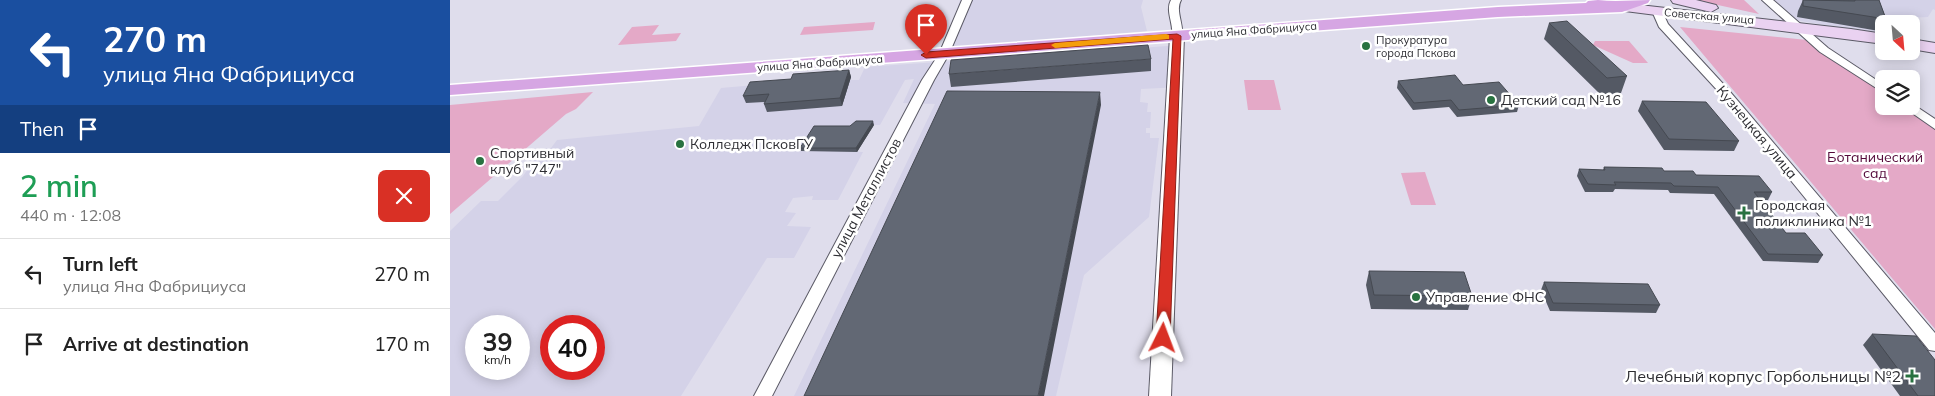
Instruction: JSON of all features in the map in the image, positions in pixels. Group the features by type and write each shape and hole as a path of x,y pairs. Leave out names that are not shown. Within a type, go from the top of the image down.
{"main road":[{"path":"1581,0 1615,7"},
{"name":"улица Яна Фабрициуса","path":"450,90 1177,36 1551,4 1615,7 1643,0"},
{"name":"Советская улица","path":"1678,0 1796,25 1875,38"},
{"name":"Советская улица","path":"1615,7 1796,25"},
{"path":"1920,46 1935,48"}],"street":[{"name":"улица Металлистов","path":"763,396 928,80 944,54 967,0"},
{"path":"1160,396 1178,30 1173,6 1176,0"},
{"path":"1767,0 1824,50 1875,84"},
{"name":"Кузнецкая улица","path":"1657,11 1663,24 1722,89 1935,345"},
{"path":"1920,114 1935,125"}],"shaded area":[{"path":"960,0 1143,0 1141,7 1147,31 945,49"},
{"path":"1774,0 1935,0 1935,10 1933,9 1928,17 1920,17 1920,15 1875,15 1875,33 1795,20"},
{"path":"1182,45 1181,87 1141,89 1140,102 1148,103 1147,112 1151,112 1150,128 1146,128 1146,133 1150,133 1150,138 1159,138 1149,217 1084,275 1056,396 794,396 935,104 903,103 914,79 905,80 880,125 857,125 838,151 863,152 838,200 812,200 813,196 793,198 785,212 796,213 787,226 811,227 794,258 767,258 681,396 450,396 450,231 481,201 498,201 523,176 542,149 551,148 557,140 699,126 721,88 851,77 850,80 859,80 865,67"}],"green space":[{"path":"1695,0 1744,0 1759,14"},
{"path":"875,22 873,30 800,35 804,27"},
{"path":"659,25 652,35 681,33 676,41 618,45 632,27"},
{"name":"Ботанический сад","path":"1680,27 1807,40 1875,87 1875,115 1915,115 1935,129 1935,329"},
{"path":"1595,41 1629,41 1648,63 1633,63 1593,45"},
{"path":"1244,80 1274,80 1281,110 1248,110"},
{"name":"Спортивный клуб \"747\"","path":"593,92 576,109 566,114 450,214 450,105"},
{"path":"1425,172 1436,205 1411,205 1401,173"}],"building":[{"path":"1803,0 1879,0 1885,15 1875,15 1875,17 1803,6"},
{"path":"1567,21 1627,76 1607,78 1549,23"},
{"path":"1148,45 1151,59 949,74 951,60"},
{"path":"849,70 840,98 764,104 769,94 743,96 750,82 791,79 793,74"},
{"path":"1455,75 1463,85 1499,82 1519,105 1459,110 1451,100 1414,103 1398,81"},
{"path":"947,91 1100,92 1038,396 804,396"},
{"path":"1642,101 1706,102 1739,141 1669,139"},
{"path":"856,121 873,121 856,148 800,148 814,126 850,126"},
{"path":"1604,167 1662,168 1664,171 1693,171 1696,175 1759,176 1772,192 1754,192 1786,233 1805,233 1823,255 1768,254 1718,187 1674,186 1671,183 1614,182 1616,185 1588,184 1579,169 1605,170"},
{"path":"1369,271 1464,272 1472,296 1374,295"},
{"path":"1544,282 1648,284 1660,305 1553,303"},
{"path":"1872,334 1916,336 1935,360 1935,396 1918,396"}],"slow traffic":[{"path":"1055,45 1166,37"}],"place":[{"name":"Прокуратура города Пскова","path":"1366,46"},
{"name":"Детский сад №16","path":"1491,100"},
{"name":"Колледж ПсковГУ","path":"680,144"},
{"name":"Спортивный клуб \"747\"","path":"480,161"},
{"name":"Городская поликлиника №1","path":"1744,213"},
{"name":"Управление ФНС","path":"1416,297"},
{"name":"Лечебный корпус Горбольницы №2","path":"1912,376"}],"route":[{"path":"926,55 1177,36 1163,338"}]}
